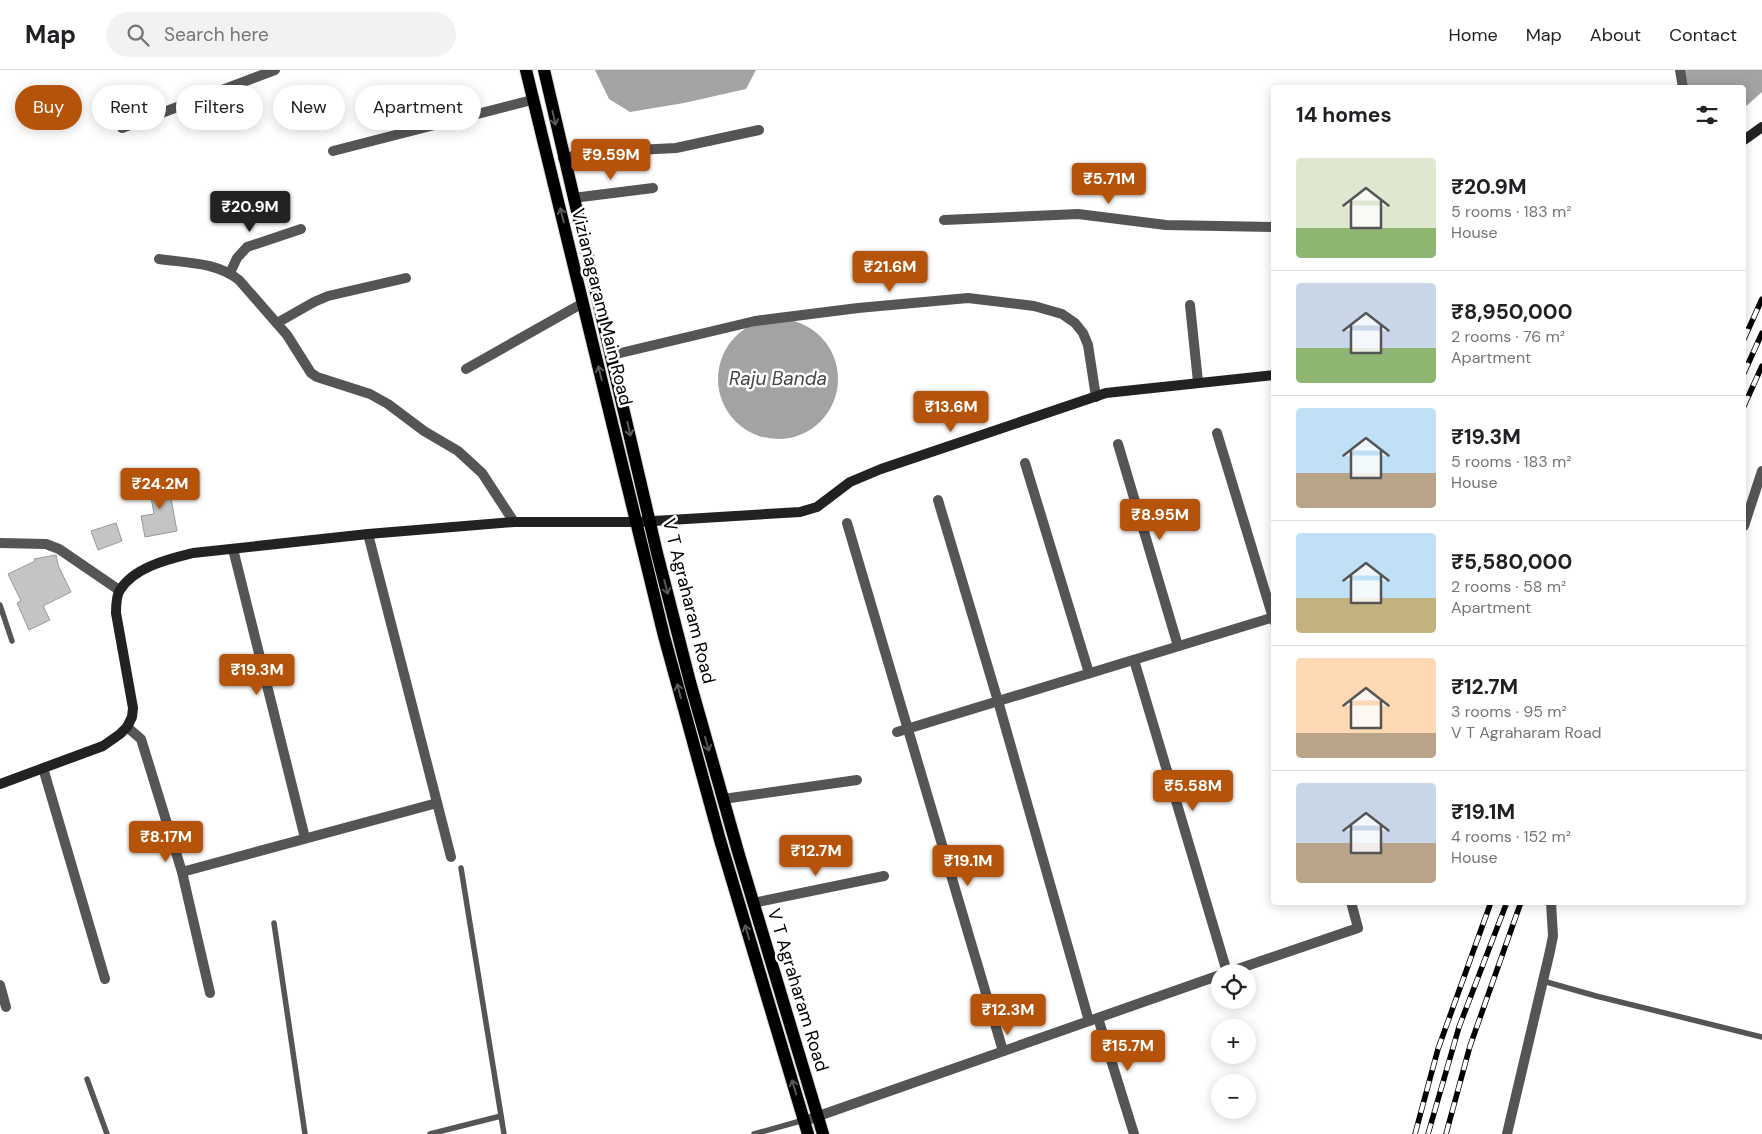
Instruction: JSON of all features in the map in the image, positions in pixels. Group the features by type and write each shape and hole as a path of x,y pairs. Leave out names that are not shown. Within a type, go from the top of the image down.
{"main road":[{"name":"Vizianagaram Main Road","path":"526,70 637,522"},
{"name":"V T Agraharam Road","path":"544,70 563,158 690,682 753,903 824,1134"},
{"name":"V T Agraharam Road","path":"637,522 664,636 720,840 808,1134"}],"street":[{"path":"166,111 275,70"},
{"path":"1680,70 1682,85"},
{"path":"333,151 532,100"},
{"path":"1746,139 1762,127"},
{"path":"563,158 597,152 676,148 759,130"},
{"path":"573,198 653,188"},
{"path":"944,220 1078,214 1166,225 1271,227"},
{"path":"230,273 237,258 248,247 302,229"},
{"path":"159,258 219,268 230,273 239,280 287,335 311,373 376,397 471,460 482,473 514,522"},
{"path":"277,323 328,296 406,278"},
{"path":"612,355 755,321 858,308 968,298 1034,306 1062,314 1075,323 1088,345 1096,397"},
{"path":"466,369 583,303"},
{"path":"1190,306 1198,382"},
{"path":"0,784 103,746 120,734 126,727 132,718 133,708 116,614 119,590 130,579 146,568 171,558 233,548 368,534 514,522 651,522 800,512 817,507 828,501 850,482 880,470 1106,393 1271,375"},
{"path":"1217,434 1271,611"},
{"path":"1118,444 1178,646"},
{"path":"1025,463 1089,673"},
{"path":"1746,520 1762,471"},
{"path":"938,500 1094,1019 1134,1134"},
{"path":"847,523 903,730 1003,1051"},
{"path":"368,534 451,857"},
{"path":"0,543 31,542 53,546 119,590"},
{"path":"233,548 305,838"},
{"path":"903,730 1271,619"},
{"path":"1134,660 1226,964"},
{"path":"126,727 141,739 182,872 210,993"},
{"path":"43,768 105,979"},
{"path":"723,799 856,780"},
{"path":"182,872 437,803"},
{"path":"753,903 884,876"},
{"path":"1252,964 1358,928 1352,905"},
{"path":"1506,1134 1544,981 1553,936 1551,905"},
{"path":"804,1120 1211,979"},
{"path":"0,985 6,1007"}],"lane":[{"path":"0,605 12,641"},
{"path":"461,868 504,1134"},
{"path":"274,923 305,1134"},
{"path":"1544,981 1762,1038"},
{"path":"88,1080 107,1134"},
{"path":"430,1134 501,1116"},
{"path":"754,1134 804,1120"}],"water":[{"path":"595,70 756,70 746,89 684,103 630,112 609,99"},
{"path":"1676,70 1762,70 1762,92 1746,106 1746,85 1679,85"},
{"name":"Raju Banda","path":"778,319 801,323 820,337 834,356 838,379 834,402 820,421 801,435 778,439 755,435 736,421 722,402 718,379 722,356 736,337 755,323"}],"building":[{"path":"167,477 177,531 145,537 141,516 154,514 148,480"},
{"path":"116,523 122,541 98,550 91,531"},
{"path":"56,555 58,565 71,592 43,606 50,620 29,630 17,603 21,601 8,574 35,561 34,559"}],"railway":[{"path":"1746,335 1762,299"},
{"path":"1746,369 1762,333"},
{"path":"1746,402 1762,366"},
{"path":"1415,1134 1438,1049 1490,905"},
{"path":"1428,1134 1459,1027 1506,905"},
{"path":"1446,1134 1470,1046 1520,905"}]}
